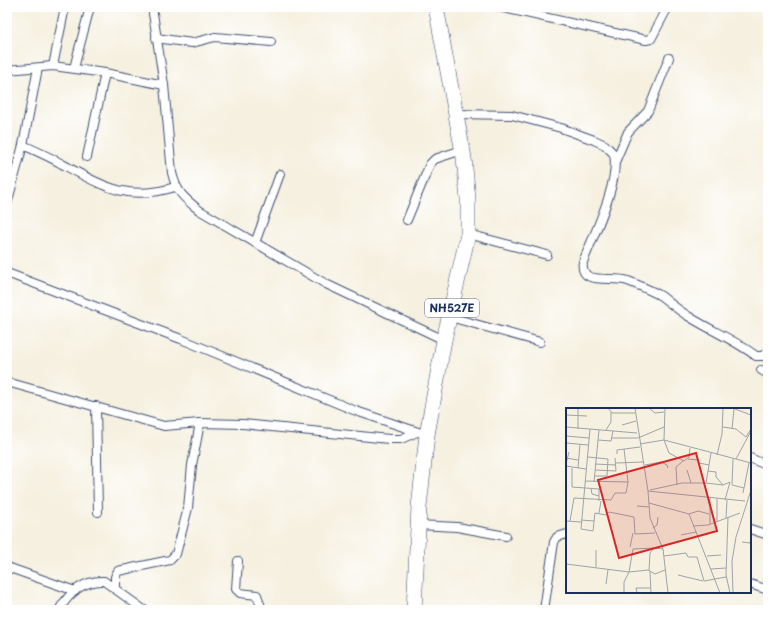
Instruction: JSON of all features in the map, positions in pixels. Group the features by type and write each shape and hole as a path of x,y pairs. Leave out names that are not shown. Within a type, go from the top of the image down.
{"highway":[{"name":"NH527E","path":"414,610 422,433 468,234 468,199 462,150 436,7"}],"street":[{"path":"53,66 65,7"},
{"path":"74,68 90,7"},
{"path":"152,7 164,85 172,173 175,186 182,196 199,210 326,284 444,340"},
{"path":"499,7 646,40 651,39 668,7"},
{"path":"156,38 192,43 215,37 271,42"},
{"path":"615,162 628,132 648,111 669,58"},
{"path":"7,70 53,66 74,68 164,85"},
{"path":"7,204 24,145 38,68"},
{"path":"87,157 105,73"},
{"path":"456,114 506,114 561,128 605,145 614,154 615,172 603,213 583,262 582,269 584,274 589,277 621,278 659,295 687,315 756,356 762,356 768,352"},
{"path":"24,145 105,187 137,193 157,192 175,186"},
{"path":"407,220 430,164 435,159 462,150"},
{"path":"256,243 280,174"},
{"path":"468,234 547,255"},
{"path":"7,273 181,339 356,410 422,433"},
{"path":"450,317 540,342"},
{"path":"7,382 164,426 200,423 243,424 389,439 401,439 422,433"},
{"path":"96,406 98,512"},
{"path":"115,588 115,577 118,571 170,560 176,554 188,508 192,465 200,423"},
{"path":"751,458 768,466"},
{"path":"418,525 457,527 506,536"},
{"path":"751,529 768,535"},
{"path":"544,610 554,542 566,531"},
{"path":"558,537 566,534"},
{"path":"238,561 236,589 240,593 257,595 262,610"},
{"path":"7,567 75,590"},
{"path":"59,610 75,590 84,584 104,581 144,610"},
{"path":"751,584 768,590"}]}
